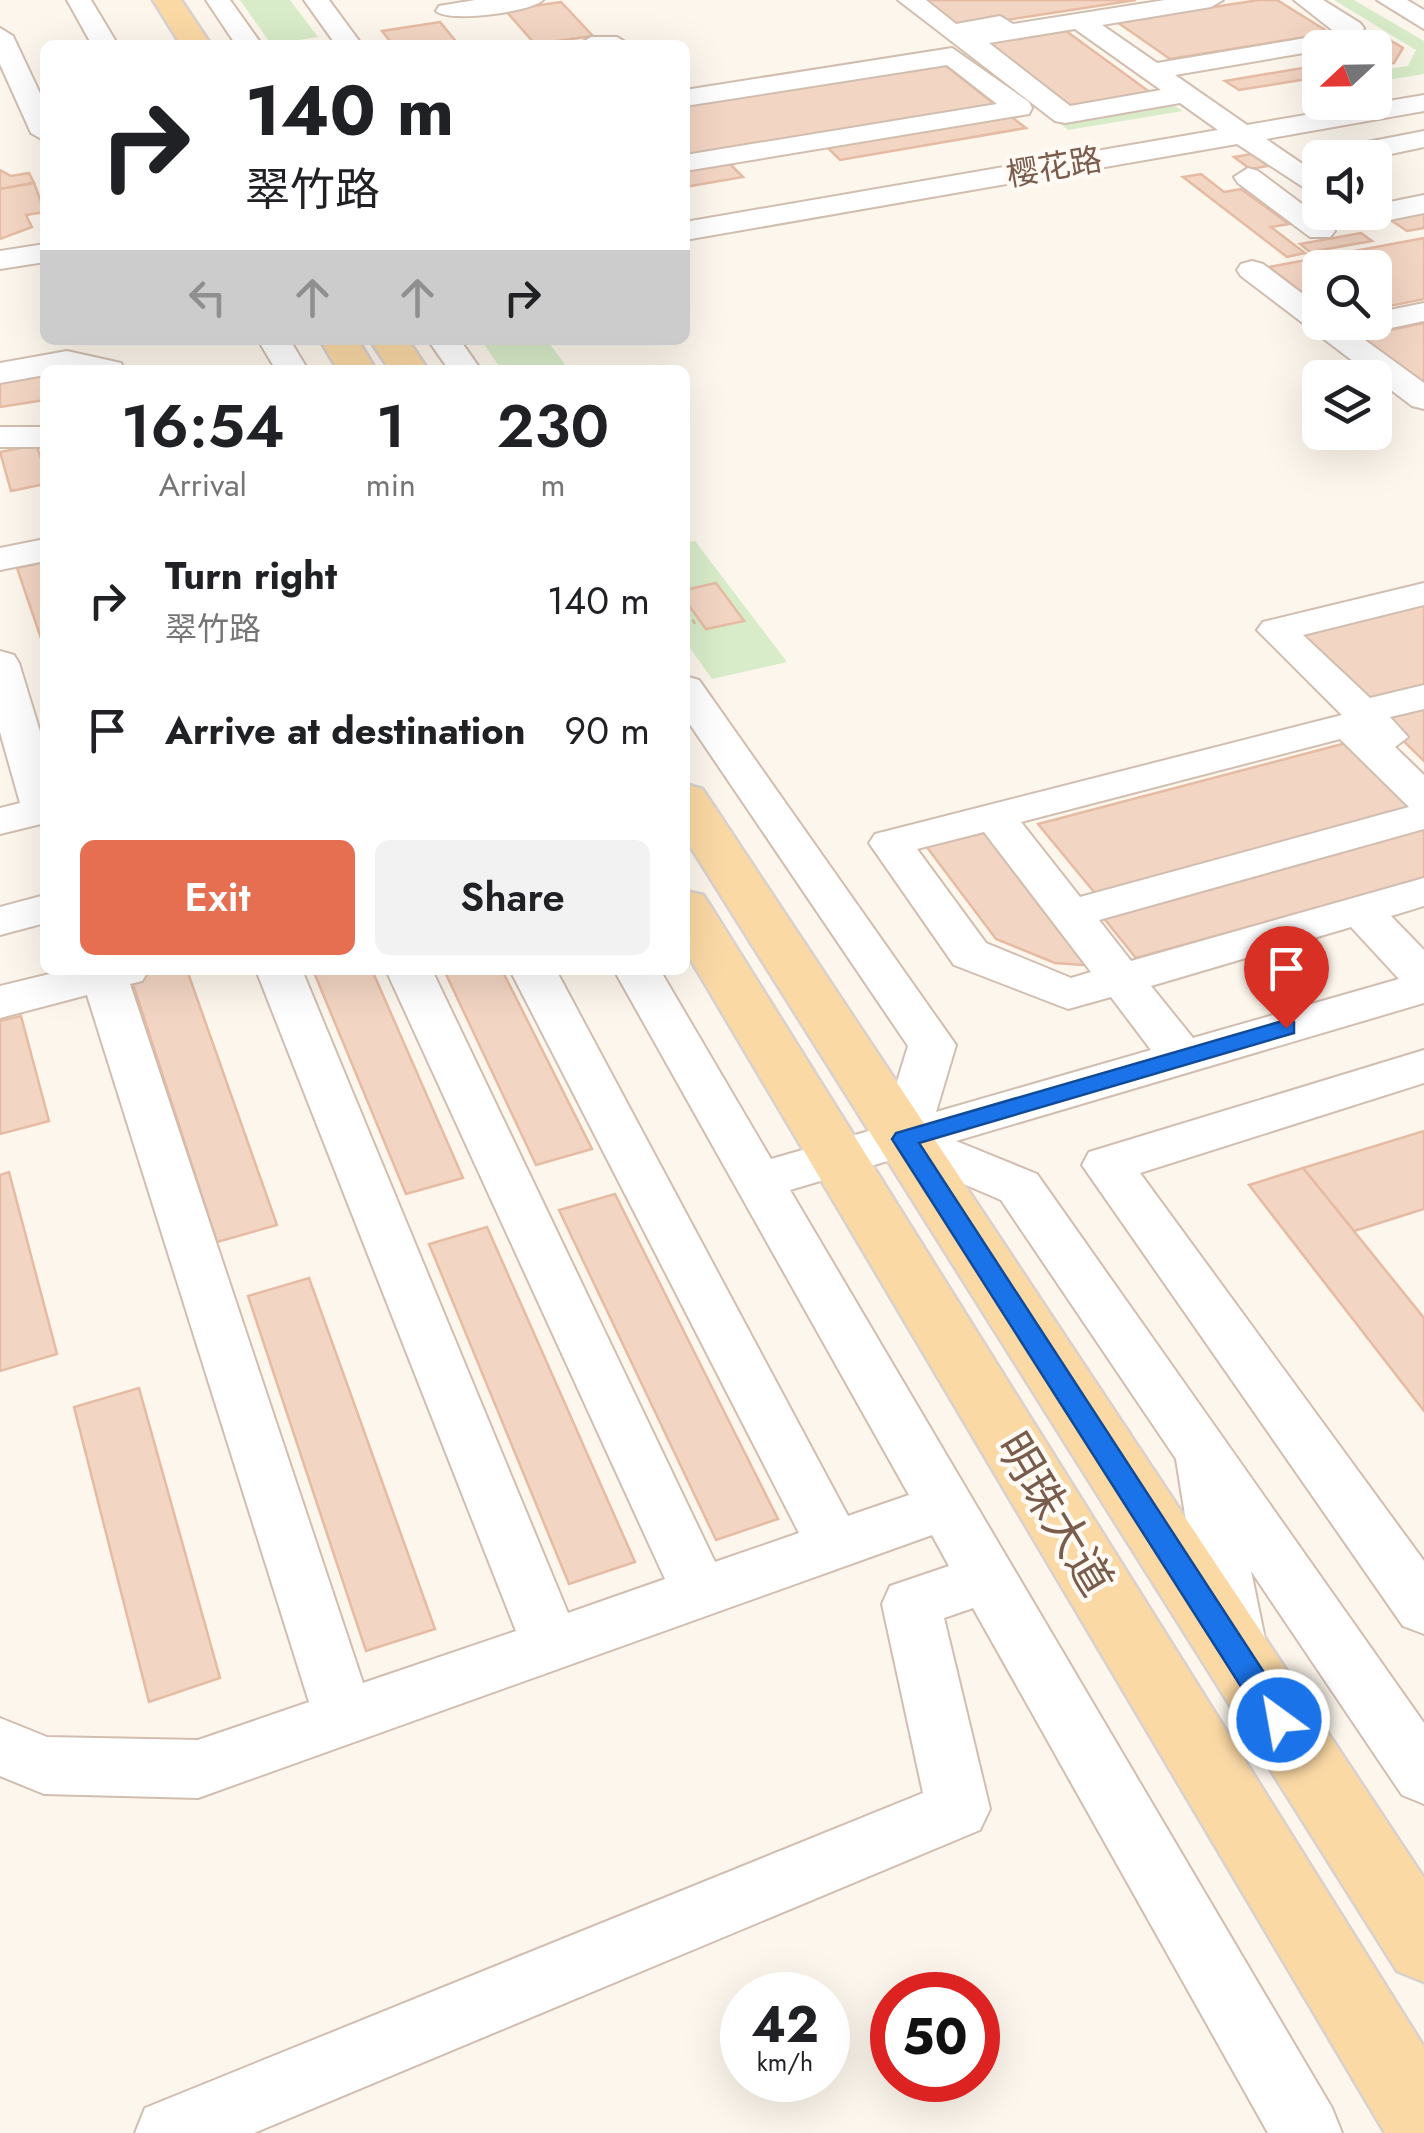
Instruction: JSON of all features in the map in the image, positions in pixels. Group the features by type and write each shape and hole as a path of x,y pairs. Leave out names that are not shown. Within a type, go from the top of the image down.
{"main road":[{"name":"明珠大道","path":"690,822 709,908 838,1158 1424,2122"},
{"name":"明珠大道","path":"709,908 904,1139 1238,1657 1402,1893 1424,1945"}],"street":[{"path":"80,0 102,40"},
{"path":"218,0 246,40"},
{"path":"316,0 341,40"},
{"path":"444,6 531,0"},
{"path":"910,0 951,32 1157,0"},
{"path":"1186,94 1064,115 967,39 1211,0"},
{"path":"1152,72 1347,39 1350,28 1306,0"},
{"path":"1389,0 1424,21"},
{"path":"444,6 468,34"},
{"path":"182,18 212,40"},
{"path":"1080,21 1302,177"},
{"path":"0,36 40,123"},
{"path":"690,97 952,56 1018,108 690,162"},
{"name":"樱花路","path":"690,231 1424,103"},
{"path":"1392,146 1424,140"},
{"path":"1201,142 1320,231"},
{"path":"745,153 803,211"},
{"path":"1285,165 1302,162"},
{"path":"1392,210 1424,204"},
{"path":"0,260 40,253"},
{"path":"1252,270 1302,308"},
{"path":"1392,318 1424,312"},
{"path":"1344,340 1424,399"},
{"path":"0,346 65,346 100,365"},
{"path":"0,373 65,346"},
{"path":"0,436 40,437"},
{"path":"0,559 40,551"},
{"path":"1424,594 1276,630 1424,772"},
{"path":"0,663 40,797"},
{"path":"690,695 932,1045 904,1139"},
{"path":"1362,712 1424,697"},
{"path":"1424,798 1348,724 890,843 970,954 1068,994 1424,892"},
{"path":"0,820 40,811"},
{"path":"1070,914 1424,816"},
{"path":"994,817 1183,1058"},
{"path":"1361,910 1424,977"},
{"path":"0,920 40,911"},
{"path":"0,1002 107,975"},
{"path":"116,975 344,1718"},
{"path":"281,975 551,1645"},
{"path":"412,975 700,1592"},
{"path":"536,975 834,1545"},
{"path":"640,975 1307,2133"},
{"path":"759,1181 1424,988"},
{"path":"1424,1066 1107,1165 1424,1608"},
{"path":"904,1139 1019,1187 1424,1775"},
{"path":"1198,1448 1238,1657"},
{"path":"0,1746 44,1765 198,1768 946,1506"},
{"path":"170,2133 958,1809 912,1604 988,1578"}],"path":[{"path":"690,624 695,621"}],"green space":[{"path":"240,0 290,0 318,37 298,40 268,40"},
{"path":"1334,0 1354,0 1424,41 1424,74 1392,79 1392,68 1408,66 1416,50 1392,35 1392,30 1383,30"},
{"path":"1173,105 1183,111 1068,130 1060,123"},
{"path":"484,345 551,345 565,365 498,365"},
{"path":"695,541 787,662 712,679 690,648 690,542"}],"building":[{"path":"917,0 1136,0 954,28"},
{"path":"1277,0 1325,30 1302,30 1302,38 1170,59 1117,22"},
{"path":"561,2 593,36 531,40 505,10"},
{"path":"440,22 455,40 389,40 382,31"},
{"path":"1062,28 1151,93 1061,108 975,42"},
{"path":"1392,41 1403,48 1392,63"},
{"path":"940,61 998,107 690,158 690,100"},
{"path":"1302,68 1302,80 1239,90 1225,81"},
{"path":"1009,115 1026,128 840,160 825,145"},
{"path":"1252,154 1268,166 1250,169 1234,157"},
{"path":"725,159 743,177 690,186 690,165"},
{"path":"0,170 11,176 29,173 34,183 0,189"},
{"path":"1201,174 1224,192 1241,189 1289,224 1271,227 1302,254 1287,257 1183,177"},
{"path":"34,183 40,213 26,215 32,227 0,239 0,189"},
{"path":"1424,212 1424,228 1407,231 1392,218"},
{"path":"1361,233 1372,241 1321,250 1308,250 1300,244"},
{"path":"1424,238 1424,299 1392,306 1392,250 1360,250"},
{"path":"1302,261 1302,292 1269,267"},
{"path":"1424,323 1424,385 1366,340 1392,340 1392,330"},
{"path":"40,371 40,401 0,407 0,379"},
{"path":"36,445 40,485 11,491 0,452"},
{"path":"40,563 40,635 17,568"},
{"path":"716,583 744,621 706,629 690,607 690,589"},
{"path":"1424,601 1424,685 1358,701 1288,632"},
{"path":"1424,709 1424,761 1381,719"},
{"path":"1350,742 1415,806 1095,893 1038,824"},
{"path":"986,825 1098,966 1055,963 996,939 923,842"},
{"path":"1424,829 1424,878 1136,958 1102,916"},
{"path":"189,975 277,1225 217,1242 131,978"},
{"path":"315,975 374,975 463,1178 406,1194"},
{"path":"446,975 505,975 592,1149 536,1165"},
{"path":"21,1016 49,1121 0,1134 0,1021"},
{"path":"1424,1131 1424,1209 1354,1231 1303,1168"},
{"path":"1303,1168 1424,1318 1424,1411 1249,1185"},
{"path":"9,1172 57,1354 0,1371 0,1175"},
{"path":"615,1194 778,1519 716,1540 559,1210"},
{"path":"487,1227 635,1562 569,1584 429,1244"},
{"path":"309,1278 435,1629 366,1651 248,1296"},
{"path":"139,1388 220,1678 149,1702 74,1407"}],"route":[{"path":"1279,1720 904,1139 1286,1028"}]}
